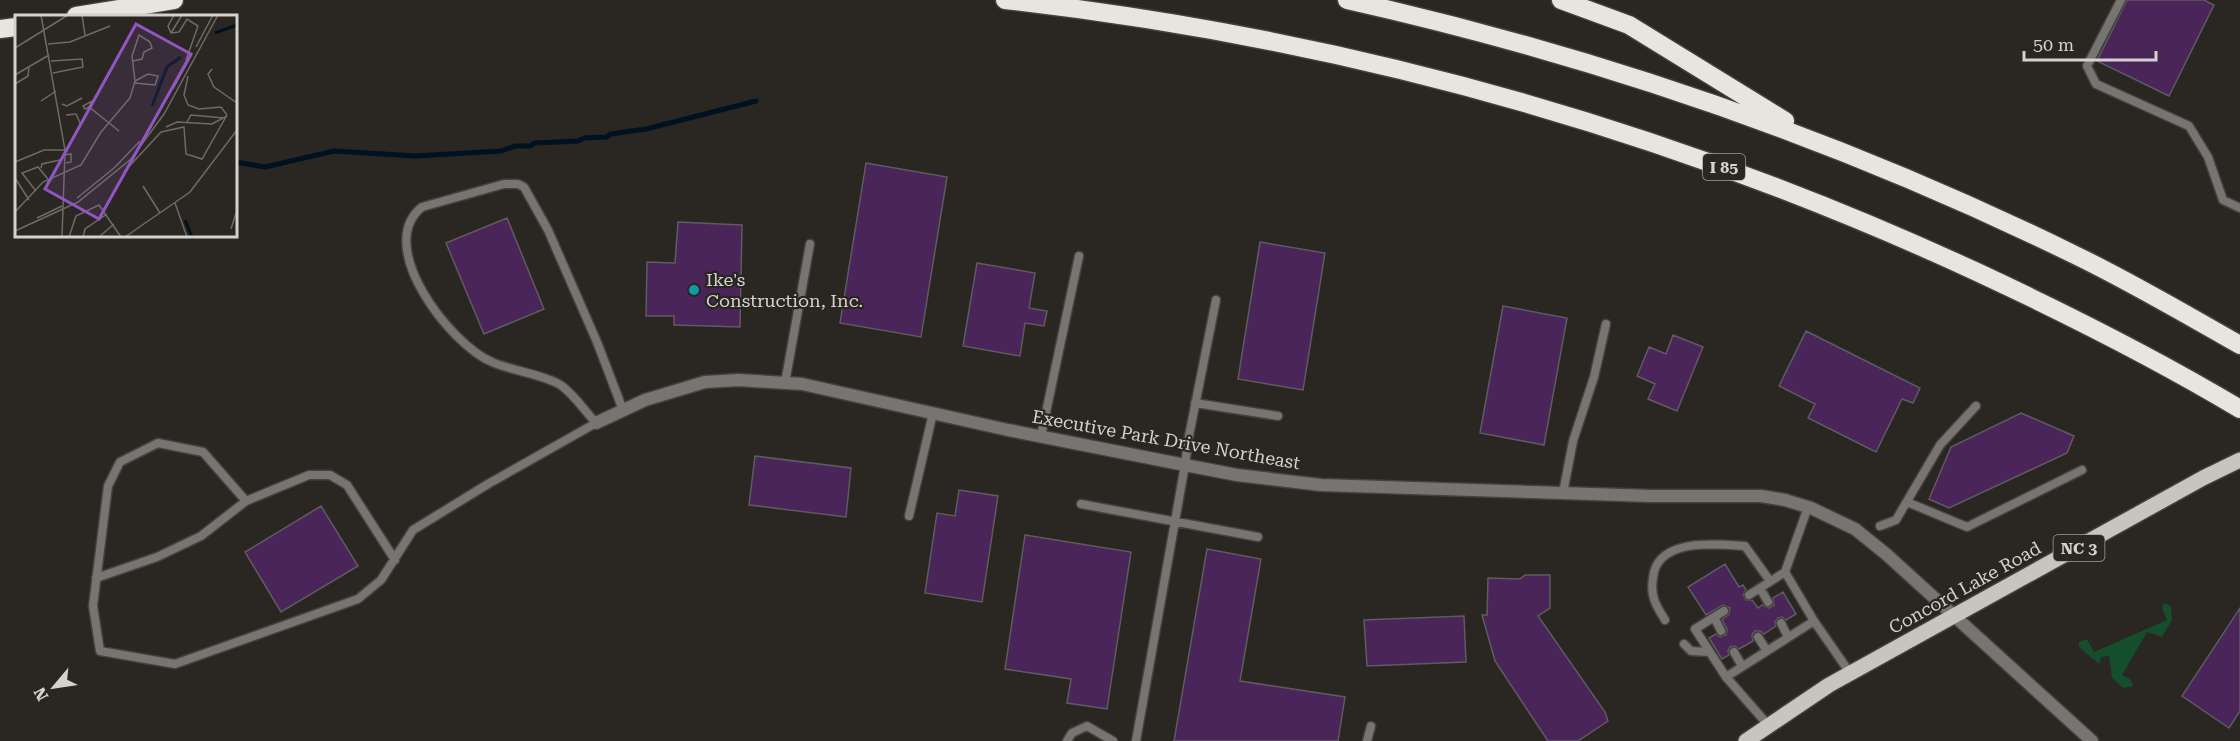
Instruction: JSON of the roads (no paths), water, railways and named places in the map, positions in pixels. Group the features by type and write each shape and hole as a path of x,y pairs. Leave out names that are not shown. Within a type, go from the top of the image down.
{"highway":[{"path":"82,15 174,0"},
{"name":"I 85","path":"1005,0 1172,24 1375,63 1481,90 1627,133 1747,175 1900,236 2119,340 2240,409"},
{"path":"1347,0 1534,46 1686,94 1818,141 1963,203 2076,255 2240,345"},
{"path":"1561,0 1629,25 1818,141"},
{"path":"0,29 15,27"}],"main road":[{"name":"Concord Lake Road","path":"1746,741 1850,673 2203,478 2240,460"}],"street":[{"name":"Executive Park Drive Northeast","path":"596,423 645,400 705,382 738,380 834,390 1041,436 1237,475 1321,484 1651,496 1761,496 1785,500 1808,507 1856,529 2092,741"}],"lane":[{"path":"2121,0 2087,66 2096,84 2190,126 2208,158 2223,200 2240,208"},
{"path":"246,501 203,452 158,443 120,462 108,486 93,606 100,651 175,664 358,599 381,580 413,530 488,484 596,423 561,385 492,362 471,350 429,302 410,269 406,245 407,227 413,214 422,207 504,184 518,184 524,187 548,230 597,342 623,410"},
{"path":"784,383 810,244"},
{"path":"1041,436 1079,256"},
{"path":"1137,741 1195,403 1216,300"},
{"path":"1563,493 1573,441 1593,377 1606,324"},
{"path":"1195,403 1278,416"},
{"path":"1880,526 1896,520 1940,445 1976,406"},
{"path":"909,516 933,413"},
{"path":"1907,502 1967,527 2082,470"},
{"path":"96,578 157,557 201,536 246,501 309,476 330,475 347,485 395,560"},
{"path":"1081,504 1258,537"},
{"path":"1749,595 1785,572 1808,507"},
{"path":"1665,620 1654,599 1652,581 1655,567 1663,557 1687,546 1713,544 1745,546 1770,581"},
{"path":"1785,572 1814,621 1850,673"},
{"path":"1760,588 1768,602"},
{"path":"1724,611 1695,629 1726,677 1768,726"},
{"path":"1714,617 1721,631"},
{"path":"1726,677 1814,621"},
{"path":"1781,623 1788,637"},
{"path":"1758,637 1767,651"},
{"path":"1683,644 1692,651 1709,652"},
{"path":"1734,652 1742,666"},
{"path":"1067,741 1072,733 1087,726 1113,741"},
{"path":"1367,741 1371,726"}],"waterway":[{"path":"237,162 265,167 334,151 415,156 501,151 535,143 606,137 756,101"}],"place":[{"name":"Ike's Construction, Inc.","path":"694,290"}]}
